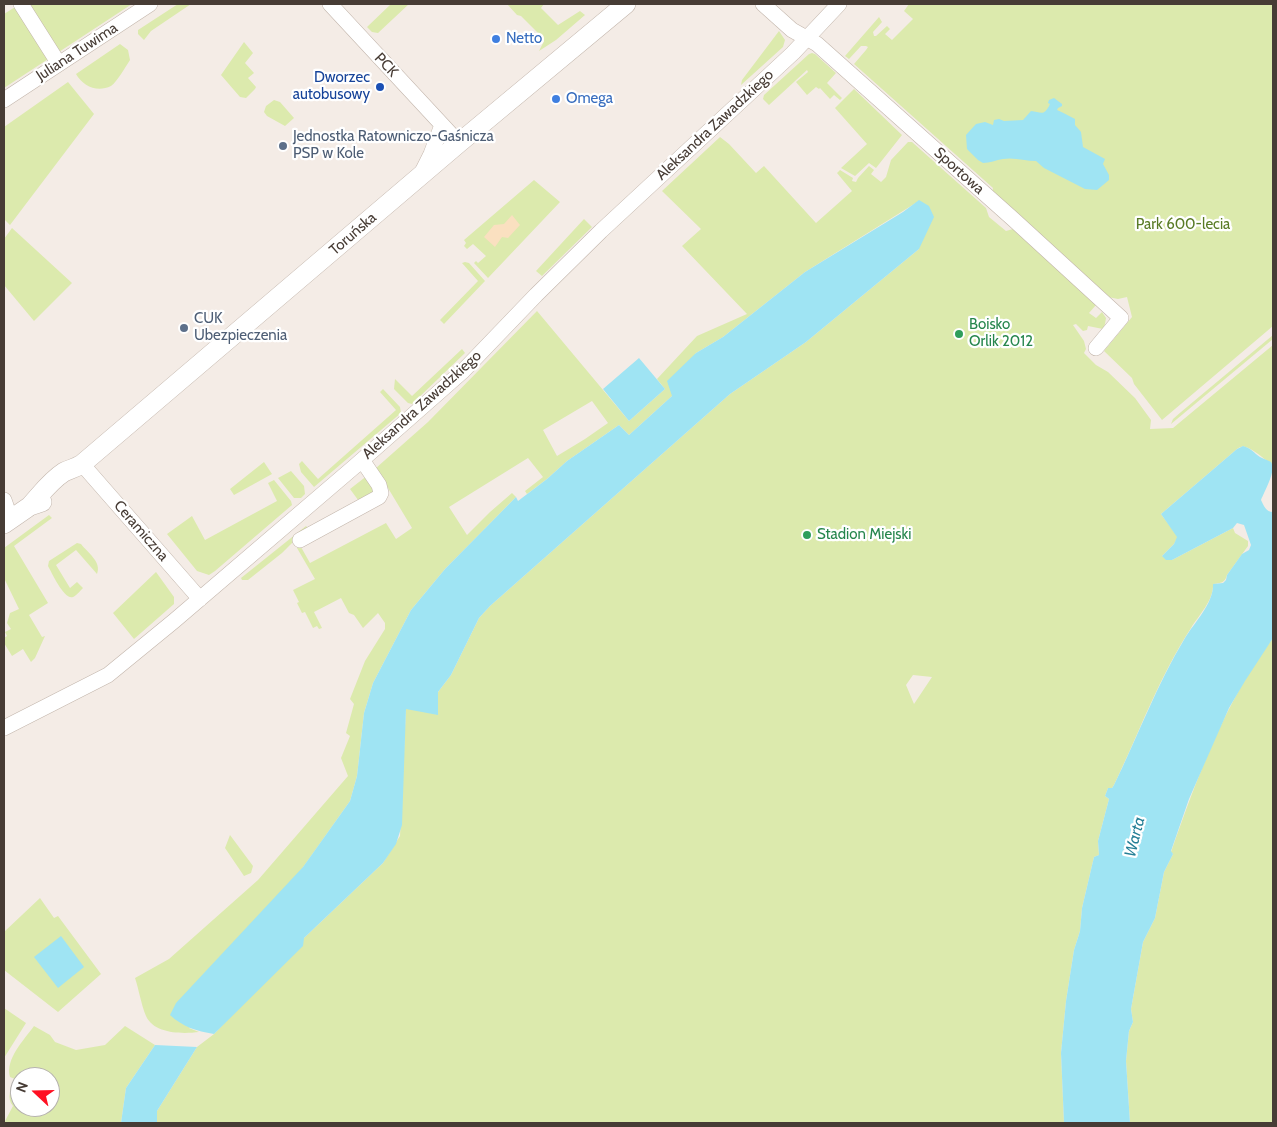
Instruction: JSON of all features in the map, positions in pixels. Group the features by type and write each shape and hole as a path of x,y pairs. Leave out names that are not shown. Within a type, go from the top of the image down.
{"street":[{"path":"21,4 59,64"},
{"name":"Juliana Tuwima","path":"4,100 150,4"},
{"name":"PCK","path":"330,4 458,143"},
{"name":"Toruńska","path":"7,522 30,506 50,497 71,478 81,464 458,143 626,4"},
{"name":"Sportowa","path":"763,4 792,30 817,44 1121,318 1096,348"},
{"name":"Aleksandra Zawadzkiego","path":"4,728 108,675 362,460 463,371 536,295 793,53 839,4"},
{"path":"419,177 431,154 442,125"},
{"path":"300,540 378,498 381,493 379,485 362,460"},
{"name":"Ceramiczna","path":"81,464 200,599"},
{"path":"4,500 7,522"}],"green space":[{"path":"20,4 132,4 4,88 4,14"},
{"path":"178,4 191,4 151,31 144,40 138,34 138,30"},
{"path":"391,4 409,4 378,33 372,32 367,27"},
{"path":"507,4 544,4 541,8 558,25 580,11 585,15 556,40 539,51 544,41 543,38"},
{"name":"Park 600-lecia","path":"909,4 1273,4 1273,326 1162,420 1134,384 1132,378 1104,351 1132,317 1127,297 1118,299 1108,297 992,193 993,188 854,64 868,47 861,46 849,59 845,56 879,17 882,22 873,32 874,36 887,26 890,29 885,34 892,40 913,19 904,11"},
{"path":"779,31 785,40 783,47 741,85 742,80"},
{"path":"244,42 253,53 245,63 254,73 248,78 256,87 246,98 240,97 221,75"},
{"path":"120,44 128,50 130,60 119,78 111,86 101,89 91,87 82,82 76,74"},
{"path":"812,53 836,73 827,83 842,98 840,100 834,95 830,99 820,88 816,87 807,95 796,82 808,72 807,70 769,105 763,99 764,95"},
{"path":"68,82 94,114 10,225 4,219 4,127"},
{"path":"854,89 902,135 876,168 869,163 855,176 841,168 867,144 835,108"},
{"path":"274,100 280,102 294,118 285,126 267,116 264,112 266,106"},
{"path":"720,137 756,173 764,166 816,223 852,191 837,173 840,170 853,178 852,181 856,182 869,166 874,170 871,174 881,182 886,177 891,160 908,142 912,142 986,208 989,217 1006,231 1013,229 1096,305 1089,313 1096,318 1102,312 1106,318 1103,329 1088,326 1087,330 1083,331 1076,324 1073,325 1084,341 1086,349 1084,353 1096,365 1108,372 1135,398 1151,420 1150,429 1173,428 1273,345 1273,467 1265,459 1248,448 1240,447 1161,514 1178,537 1162,556 1172,560 1233,528 1235,533 1248,541 1248,546 1224,581 1213,584 1209,602 1169,666 1114,785 1112,788 1108,788 1105,796 1109,799 1098,841 1099,855 1094,857 1082,908 1080,931 1074,950 1066,1001 1061,1053 1064,1123 157,1123 157,1111 197,1047 214,1034 304,938 383,863 400,836 406,708 438,692 451,675 479,618 490,606 730,394 806,342 919,249 919,201 805,272 723,337 696,353 672,396 629,435 619,425 567,461 527,494 525,491 543,477 528,458 449,507 467,535 512,493 516,497 445,569 411,610 373,683 364,713 357,776 350,801 189,1028 199,1032 169,1032 155,1026 146,1016 135,978 169,959 258,880 348,776 341,758 350,736 346,733 354,704 350,699 365,661 385,629 385,623 378,613 363,628 354,615 349,613 341,598 314,612 322,628 319,629 317,626 313,628 305,612 302,613 293,590 315,579 297,548 312,537 301,547 310,563 386,523 396,539 412,528 376,468 428,422 537,311 629,421 665,389 657,379 697,336 747,314 682,246 701,229 662,191","holes":["592,401 608,423 557,456 543,430","913,675 932,677 914,704 906,685"]},
{"path":"534,180 560,202 488,278 474,263 476,261 478,263 486,256 473,244 467,249 464,246 466,243 464,240"},
{"path":"584,219 592,227 542,276 536,271"},
{"path":"12,228 72,283 34,321 4,285 4,239"},
{"path":"462,263 469,263 485,281 444,324 440,320 478,281"},
{"path":"1273,335 1273,339 1171,424 1173,419 1181,412"},
{"path":"462,349 465,353 412,404 408,403 394,389 395,379 412,396"},
{"path":"383,389 400,407 401,413 314,487 301,472 299,464 302,461 318,479 396,410 380,392"},
{"path":"264,462 272,474 234,495 230,489"},
{"path":"291,471 304,486 305,494 301,498 294,498 278,478"},
{"path":"368,475 374,492 361,504 350,489"},
{"path":"274,480 291,501 292,505 209,575 197,571 167,534 192,516 205,540 277,501 268,483"},
{"path":"49,515 52,518 14,546 48,603 29,615 42,637 45,636 35,658 31,662 23,649 12,656 4,643 4,638 7,636 5,632 11,629 7,623 10,613 19,609 4,578 4,548"},
{"path":"306,526 310,531 294,541 248,580 242,580 241,578"},
{"path":"77,543 81,544 94,558 98,570 97,574 76,550 56,565 70,588 77,582 83,588 73,597 70,597 59,585 48,566 49,561"},
{"path":"156,572 174,597 174,604 134,639 113,613"},
{"path":"1273,638 1273,1123 1130,1123 1126,1061 1129,1031 1133,1022 1131,1009 1143,942 1155,918 1164,872 1173,854 1171,852 1202,768 1240,688"},
{"path":"230,835 253,866 251,873 244,876 225,848"},
{"path":"40,898 54,918 58,916 101,974 58,1012 4,970 4,932"},
{"path":"4,1008 26,1023 4,1058"},
{"path":"34,1026 50,1035 55,1042 76,1050 105,1045 125,1026 155,1045 126,1088 121,1123 4,1123 10,1112 10,1117 60,1117 60,1067 10,1067 10,1077 9,1070 10,1063 16,1050"}],"sand":[{"path":"512,215 520,225 508,238 502,237 495,247 484,237 494,225 504,224"}],"water":[{"path":"1054,98 1062,104 1057,110 1075,119 1075,125 1081,132 1083,147 1105,159 1103,164 1109,175 1109,180 1097,190 1085,189 1044,168 1036,161 1000,159 983,163 967,149 966,135 976,124 985,122 993,125 994,120 999,119 1004,121 1023,120 1031,111 1040,113 1046,111 1050,104 1048,103 1049,100"},
{"path":"919,200 929,206 934,217 919,249 806,342 730,394 490,606 479,618 451,675 438,692 438,715 406,709 402,825 396,844 383,863 304,938 303,946 214,1034 190,1028 170,1015 176,1003 303,867 350,801 357,776 364,713 373,683 411,610 445,569 516,497 518,501 567,461 619,425 629,435 672,396 667,381 696,353 723,337 805,272 903,212"},
{"path":"639,358 665,389 629,421 603,389"},
{"name":"Warta","path":"1243,446 1271,462 1272,466 1271,475 1261,500 1267,510 1273,512 1273,638 1229,708 1189,799 1171,851 1173,854 1164,872 1155,918 1143,942 1131,1009 1133,1022 1129,1031 1126,1061 1130,1123 1064,1123 1061,1053 1066,1001 1074,950 1080,931 1082,908 1094,857 1099,855 1098,841 1109,799 1105,796 1108,788 1112,788 1114,785 1175,656 1207,605 1213,584 1223,583 1226,580 1227,575 1242,554 1249,550 1251,545 1244,525 1237,523 1233,528 1172,560 1166,560 1162,556 1174,544 1177,537 1161,514 1237,449"},
{"path":"61,936 84,967 58,988 34,957"},
{"path":"155,1045 197,1047 157,1111 157,1123 121,1123 126,1088"}],"place":[{"name":"Netto","path":"496,39"},
{"name":"Dworzec autobusowy","path":"380,87"},
{"name":"Omega","path":"556,99"},
{"name":"Jednostka Ratowniczo-Gaśnicza PSP w Kole","path":"283,146"},
{"name":"CUK Ubezpieczenia","path":"184,328"},
{"name":"Boisko Orlik 2012","path":"959,334"},
{"name":"Stadion Miejski","path":"807,535"}]}
